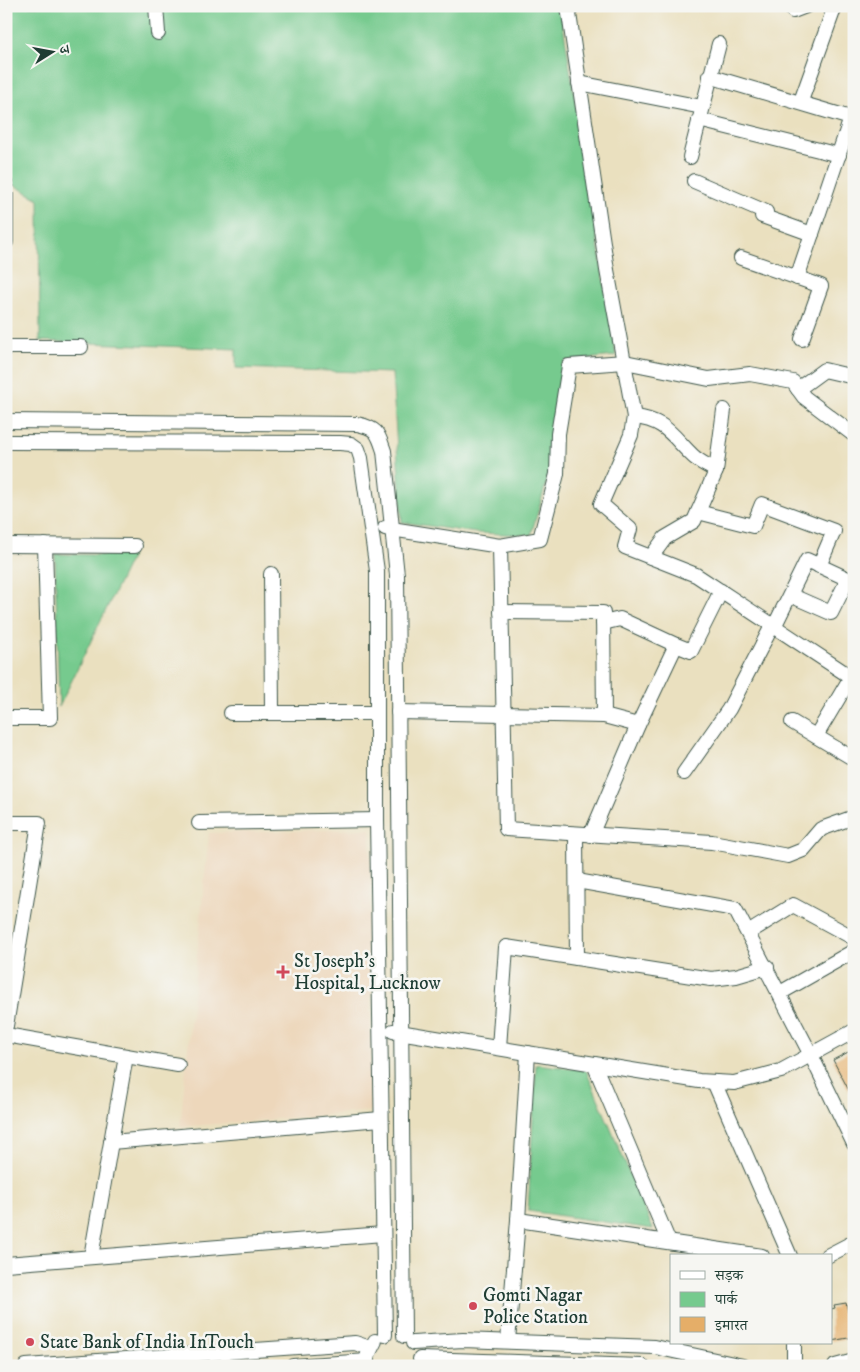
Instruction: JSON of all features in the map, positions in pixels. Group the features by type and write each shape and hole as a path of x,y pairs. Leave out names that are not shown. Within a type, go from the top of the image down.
{"street":[{"path":"156,6 158,34"},
{"path":"801,101 835,6"},
{"path":"569,7 607,270 634,417 631,435 601,504 630,529 625,547 696,574 852,678 816,736"},
{"path":"690,157 709,76 719,44"},
{"path":"709,76 801,101 852,118 797,278"},
{"path":"579,83 702,106"},
{"path":"699,120 839,155"},
{"path":"694,181 766,212 762,216 812,234"},
{"path":"6,185 6,242"},
{"path":"741,258 821,286 802,339"},
{"path":"6,347 81,347"},
{"path":"372,527 392,528 500,546 540,539 557,474 558,434 569,366 625,362 709,379 750,374 793,382 804,397 854,436"},
{"path":"798,389 824,370 854,377"},
{"path":"651,557 665,538 694,521 716,471 724,410"},
{"path":"634,417 651,419 672,433 694,457 716,471"},
{"path":"6,421 357,424 370,426 378,433 384,451 397,574 401,1032 409,1339 419,1362 555,1361 642,1366"},
{"path":"6,442 352,444 358,449 372,527 377,571 377,820 385,1335"},
{"path":"698,512 753,526 762,504 834,531 820,566"},
{"path":"6,545 135,546"},
{"path":"6,718 50,718 44,545"},
{"path":"500,546 506,829 576,835 712,842 788,856 803,850 821,829 854,817"},
{"path":"684,773 729,709 807,560 848,579 831,614 790,594"},
{"path":"271,574 272,713"},
{"path":"603,623 620,619 691,651 721,591"},
{"path":"502,612 603,613 604,716"},
{"path":"591,835 638,725 676,645"},
{"path":"398,712 604,716 638,725"},
{"path":"231,713 377,713"},
{"path":"792,722 854,759"},
{"path":"200,823 377,820"},
{"path":"6,823 39,823 6,1026"},
{"path":"576,835 577,958"},
{"path":"577,881 735,909 767,967 853,1140"},
{"path":"748,932 793,905 854,938"},
{"path":"499,1048 506,947 711,979 736,976 767,967"},
{"path":"780,993 854,951"},
{"path":"380,1030 714,1082 734,1083 781,1071 854,1031"},
{"path":"6,1035 178,1065"},
{"path":"508,1341 518,1220 528,1053"},
{"path":"91,1257 126,1056"},
{"path":"594,1064 669,1242"},
{"path":"714,1082 789,1254"},
{"path":"111,1142 382,1119"},
{"path":"518,1220 749,1254"},
{"path":"6,1264 383,1234"},
{"path":"831,1254 854,1242"},
{"path":"369,1358 377,1339 396,1333 409,1339 655,1347 743,1366"},
{"path":"26,1366 355,1343 369,1358"},
{"path":"794,1344 794,1366"},
{"path":"293,1366 369,1358"},
{"path":"835,1366 854,1361"}],"shaded area":[{"name":"St Joseph's Hospital, Lucknow","path":"370,829 371,1111 180,1127 209,833"}],"green space":[{"path":"6,6 560,6 616,356 564,361 551,435 549,474 531,535 476,533 402,522 392,373 236,368 236,349 40,341 39,199 6,181"},
{"path":"55,554 132,556 59,707"},
{"path":"536,1064 586,1070 653,1229 528,1211"}],"building":[{"path":"854,1049 854,1100 833,1060"},
{"path":"846,1303 854,1337 832,1341 832,1309 835,1308 834,1305"}],"place":[{"name":"St Joseph's Hospital, Lucknow","path":"283,972"},
{"name":"Gomti Nagar Police Station","path":"473,1306"},
{"name":"State Bank of India InTouch","path":"30,1342"}]}
